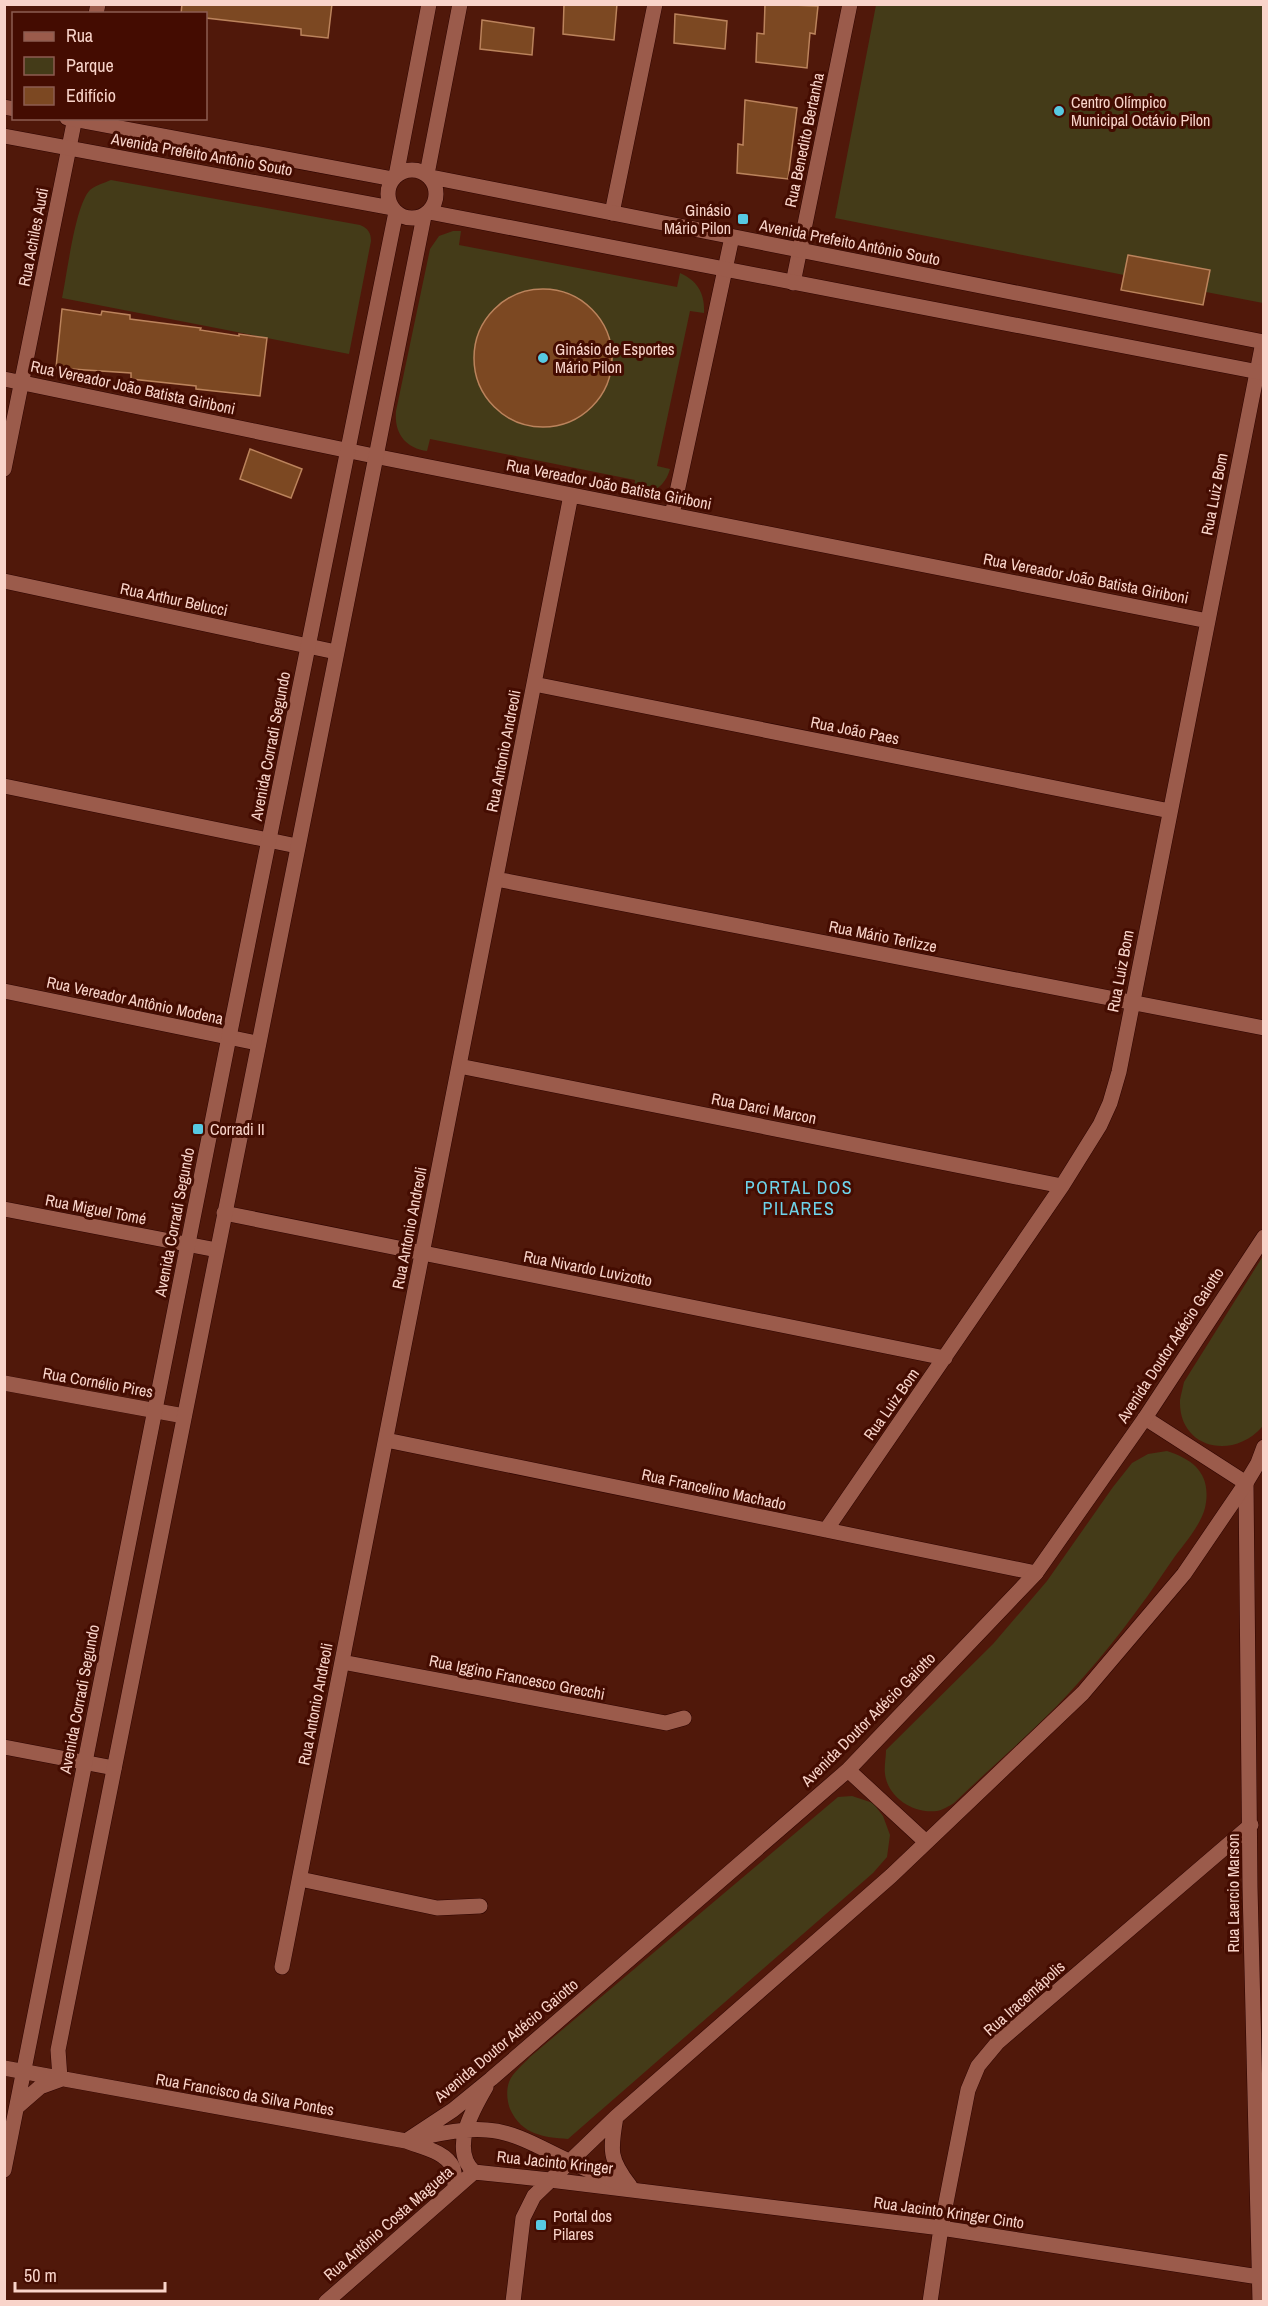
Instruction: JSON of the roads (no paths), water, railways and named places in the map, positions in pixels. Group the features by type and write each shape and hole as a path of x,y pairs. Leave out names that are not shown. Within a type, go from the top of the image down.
{"street":[{"path":"429,4 394,177 387,193 394,210 409,218 426,214 1260,372"},
{"path":"429,176 460,4"},
{"path":"612,213 655,4"},
{"name":"Rua Benedito Bertanha","path":"793,283 850,4"},
{"name":"Rua Achiles Audi","path":"4,469 69,148 72,120"},
{"name":"Avenida Prefeito Antônio Souto","path":"78,120 394,177"},
{"name":"Avenida Prefeito Antônio Souto","path":"4,136 394,210"},
{"path":"17,2108 40,2086 62,2078 58,2050 257,1043 374,456 426,214 434,206 437,191 429,176 421,171 408,170 394,177"},
{"name":"Avenida Prefeito Antônio Souto","path":"429,176 1263,342"},
{"name":"Avenida Corradi Segundo","path":"4,2170 348,451 394,210"},
{"path":"672,515 732,237"},
{"name":"Rua Luiz Bom","path":"826,1530 1062,1186 1100,1125 1110,1103 1119,1072 1208,621 1260,372 1263,342"},
{"name":"Rua Vereador João Batista Giriboni","path":"4,379 348,451 1208,621"},
{"name":"Rua Antonio Andreoli","path":"282,1967 571,495"},
{"name":"Rua Arthur Belucci","path":"4,581 336,652"},
{"name":"Rua João Paes","path":"534,684 1170,811"},
{"path":"4,786 297,846"},
{"name":"Rua Mário Terlizze","path":"496,879 1263,1028"},
{"name":"Rua Vereador Antônio Modena","path":"4,991 257,1043"},
{"name":"Rua Darci Marcon","path":"459,1066 1062,1186"},
{"name":"Rua Miguel Tomé","path":"4,1209 217,1250"},
{"name":"Rua Nivardo Luvizotto","path":"224,1214 945,1358"},
{"name":"Avenida Doutor Adécio Gaiotto","path":"406,2141 453,2110 491,2079 848,1770 1036,1573 1145,1418 1263,1237"},
{"name":"Rua Cornélio Pires","path":"4,1383 184,1416"},
{"path":"1145,1418 1246,1483"},
{"name":"Rua Francelino Machado","path":"386,1440 1036,1573"},
{"path":"513,2301 523,2218 534,2196 616,2117 891,1876 1083,1693 1184,1574 1246,1483 1258,1463 1263,1447"},
{"name":"Rua Laercio Marson","path":"1246,1483 1250,1887 1260,2301"},
{"name":"Rua Iggino Francesco Grecchi","path":"342,1662 666,1723 684,1718"},
{"path":"4,1747 114,1768"},
{"path":"848,1770 926,1842"},
{"name":"Rua Iracemápolis","path":"930,2301 941,2228 968,2090 978,2066 998,2042 1251,1826"},
{"path":"300,1879 437,1908 480,1906"},
{"name":"Rua Francisco da Silva Pontes","path":"4,2068 406,2141 435,2152 448,2160 453,2168 455,2188"},
{"path":"474,2172 467,2165 464,2155 466,2130 474,2108 491,2079"},
{"path":"616,2117 612,2138 614,2161 632,2188"},
{"path":"406,2141 466,2130 505,2132 632,2188"},
{"path":"540,2147 546,2157 550,2180"},
{"name":"Rua Jacinto Kringer","path":"474,2172 632,2188"},
{"name":"Rua Antônio Costa Magueta","path":"326,2301 474,2172"},
{"name":"Rua Jacinto Kringer Cinto","path":"632,2188 941,2228 1259,2277"}],"place":[{"name":"Centro Olímpico Municipal Octávio Pilon","path":"1059,111"},
{"name":"Ginásio Mário Pilon","path":"743,219"},
{"name":"Ginásio de Esportes Mário Pilon","path":"543,358"},
{"name":"Corradi II","path":"198,1129"},
{"name":"Portal dos Pilares","path":"541,2225"}],"district":[{"name":"PORTAL DOS PILARES","path":"799,1198"}]}
